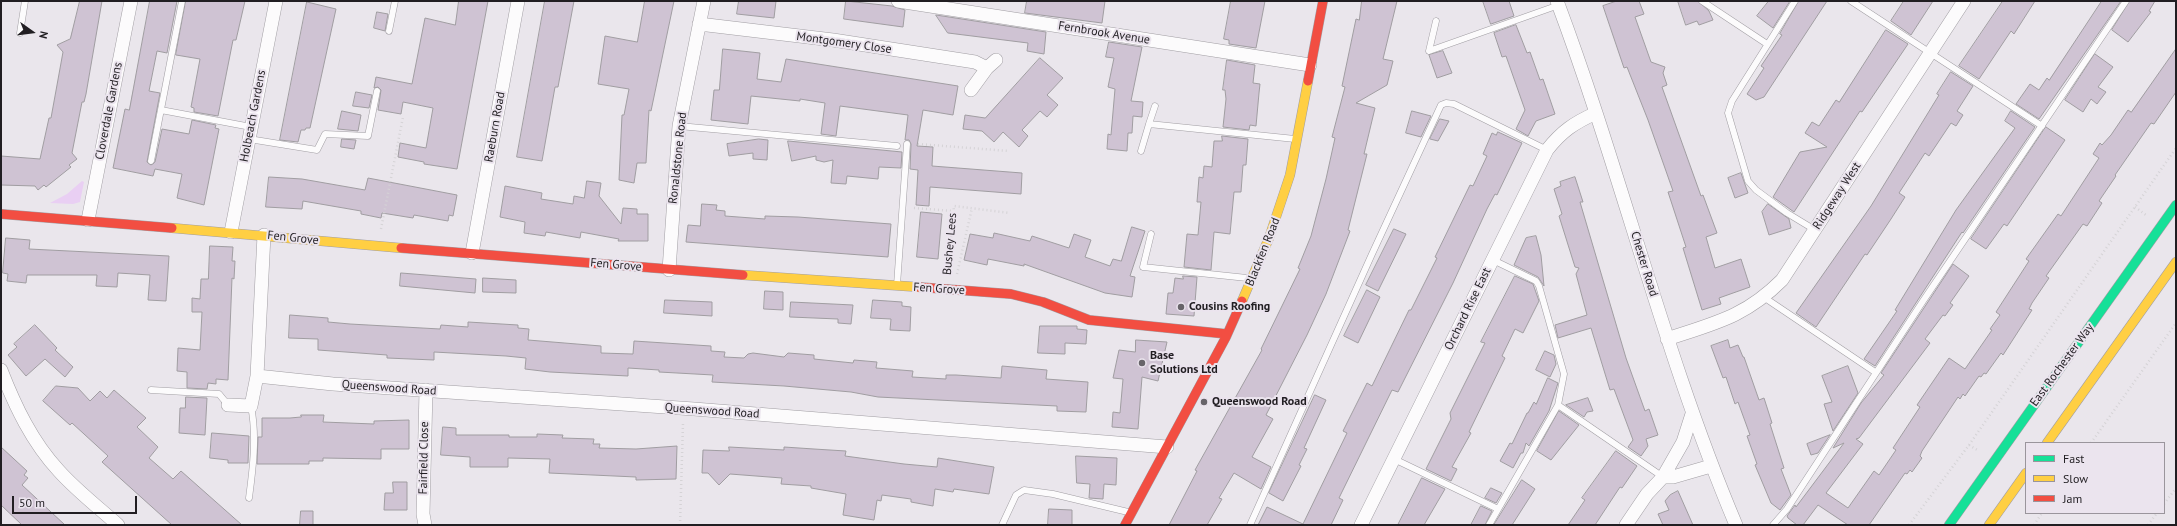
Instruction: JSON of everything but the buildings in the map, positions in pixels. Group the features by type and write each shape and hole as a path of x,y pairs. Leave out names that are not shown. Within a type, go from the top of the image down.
{"main road":[{"name":"Blackfen Road","path":"1125,525 1227,334 1253,278 1283,200 1297,139 1323,1"},
{"name":"East Rochester Way","path":"1948,525 2176,205"},
{"name":"Fen Grove","path":"1,214 88,220 669,270 1027,296 1075,316 1096,322 1227,334"},
{"path":"2048,442 2176,262"},
{"path":"1989,525 2025,474"}],"street":[{"name":"Cloverdale Gardens","path":"88,220 131,1"},
{"name":"Holbeach Gardens","path":"231,232 249,133 276,1"},
{"name":"Raeburn Road","path":"472,253 518,1"},
{"name":"Ronaldstone Road","path":"669,270 679,126 704,1"},
{"name":"Fernbrook Avenue","path":"898,1 1310,64"},
{"name":"Ridgeway West","path":"1667,338 1732,318 1765,298 1782,280 1964,1"},
{"name":"Chester Road","path":"1562,2 1692,414 1711,466 1736,525"},
{"name":"Montgomery Close","path":"699,24 833,40 992,64 971,90"},
{"name":"Orchard Rise East","path":"1361,525 1547,150 1560,134 1577,122 1596,113"},
{"path":"228,405 251,406 257,376 264,236"},
{"path":"1,370 22,418 48,457 72,484 118,525"},
{"name":"Queenswood Road","path":"257,376 1167,447"},
{"name":"Fairfield Close","path":"425,525 423,514 426,390"},
{"path":"1626,525 1646,494 1663,477 1683,442 1692,414"},
{"path":"1663,477 1673,477 1711,466"}],"lane":[{"path":"20,33 25,1"},
{"path":"151,161 182,1"},
{"path":"389,31 395,1"},
{"path":"1702,1 1767,44"},
{"path":"1795,1 1732,102 1728,113 1748,180 1756,190 1787,213 1815,230"},
{"path":"1851,1 2042,126"},
{"path":"1773,525 1787,508 1875,372 2126,1"},
{"path":"1436,21 1428,51 1562,2"},
{"path":"161,110 318,150 325,134 368,136 377,91"},
{"path":"1250,525 1441,105 1446,103 1454,104 1547,150"},
{"path":"1141,151 1154,106"},
{"path":"1149,124 1297,139"},
{"path":"679,126 897,146"},
{"path":"897,286 907,144"},
{"path":"1150,234 1143,267 1253,278"},
{"path":"1489,525 1558,405 1564,384 1564,374 1539,286 1536,282 1493,260"},
{"path":"1765,298 1875,372"},
{"path":"151,390 219,394 228,405"},
{"path":"1558,405 1663,477"},
{"path":"248,498 252,476 254,422 251,406"},
{"path":"1394,459 1498,509"},
{"path":"1002,525 1016,495 1024,490 1052,494 1131,513"}],"path":[{"path":"377,246 403,117"},
{"path":"907,144 1009,151"},
{"path":"1909,525 1969,444 2176,148"},
{"name":"Bushey Lees","path":"950,290 954,206 1010,213"},
{"path":"902,207 953,211"},
{"path":"950,290 972,208"},
{"path":"2093,442 2176,323"},
{"path":"680,525 684,409"},
{"path":"2165,503 2176,488"},
{"path":"2034,525 2041,514"},
{"path":"2148,525 2156,514"}],"shaded area":[{"path":"82,181 84,182 80,202 73,204 50,203 67,194"}],"traffic: fast":[{"path":"1949,525 2176,205"}],"traffic: slow":[{"path":"1242,301 1269,238 1290,175 1308,81"},
{"path":"172,228 401,248"},
{"path":"2048,442 2176,262"},
{"path":"743,275 918,287"},
{"path":"1989,525 2025,474"}],"traffic: jam":[{"path":"1308,81 1323,1"},
{"path":"1,214 172,228"},
{"path":"401,248 743,275"},
{"path":"918,287 1011,294 1043,302 1089,320 1227,334"},
{"path":"1125,525 1226,337 1242,301"}],"place":[{"name":"Cousins Roofing","path":"1181,307"},
{"name":"Base Solutions Ltd","path":"1142,363"},
{"name":"Queenswood Road","path":"1204,402"}]}
